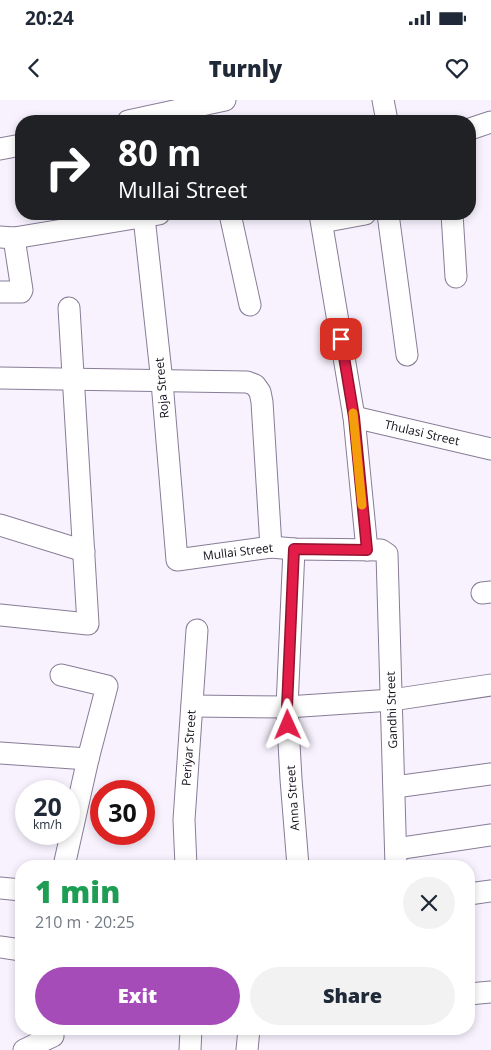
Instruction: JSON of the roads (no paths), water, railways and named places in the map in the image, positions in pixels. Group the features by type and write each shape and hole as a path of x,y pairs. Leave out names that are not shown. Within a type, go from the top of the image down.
{"street":[{"path":"156,115 225,100"},
{"path":"383,100 386,115"},
{"path":"476,127 491,122"},
{"path":"0,149 15,146"},
{"path":"0,292 18,293 22,290 7,238 120,220"},
{"name":"Roja Street","path":"151,220 162,382 177,560"},
{"path":"231,220 250,305"},
{"path":"321,220 354,417 367,550"},
{"path":"389,220 407,355"},
{"path":"452,220 456,277"},
{"path":"0,615 88,624 69,308"},
{"path":"0,378 247,382 256,385 262,402 271,547"},
{"name":"Thulasi Street","path":"354,417 491,449"},
{"path":"0,525 84,550"},
{"name":"Mullai Street","path":"177,560 271,547 381,550 388,554"},
{"name":"Anna Street","path":"294,549 287,707 298,860"},
{"name":"Gandhi Street","path":"388,554 396,858"},
{"name":"Periyar Street","path":"186,860 184,820 198,630"},
{"path":"61,675 107,686 65,860"},
{"path":"192,706 287,707 392,700 491,685"},
{"path":"0,753 88,759"},
{"path":"395,787 491,774"},
{"path":"396,858 491,835"},
{"path":"0,888 15,889"},
{"path":"475,893 491,892"},
{"path":"0,947 15,949"},
{"path":"475,993 491,992"},
{"path":"190,1050 191,1035"},
{"path":"24,1050 54,1038"}]}
